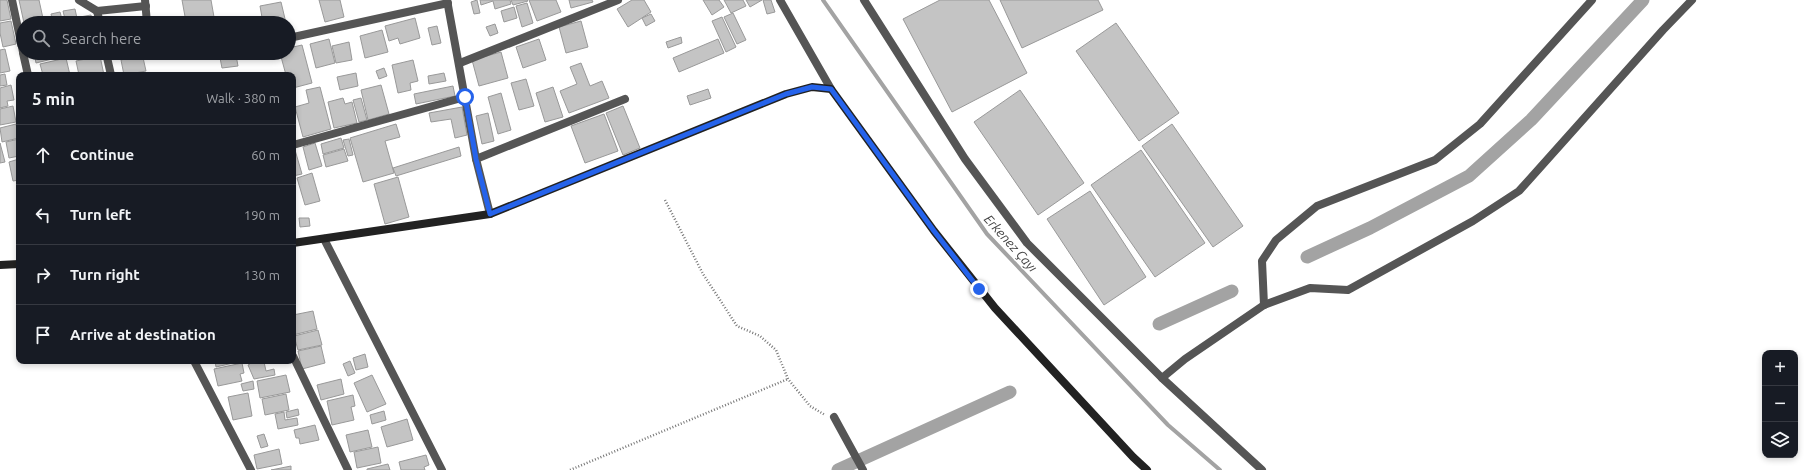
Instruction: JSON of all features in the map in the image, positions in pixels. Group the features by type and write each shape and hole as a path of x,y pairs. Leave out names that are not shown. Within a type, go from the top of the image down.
{"street":[{"path":"12,0 16,19"},
{"path":"79,0 97,11 145,3 146,16"},
{"path":"460,63 618,0"},
{"path":"780,0 831,89 934,231 995,308 1132,457 1147,470"},
{"path":"864,0 965,159 1027,243 1162,378 1262,470"},
{"path":"1264,305 1262,261 1276,240 1317,206 1434,160 1480,124 1592,0"},
{"path":"1162,378 1185,359 1264,305 1310,288 1348,290 1473,221 1519,191 1663,30 1692,0"},
{"path":"296,36 447,1 460,63 476,159 490,214"},
{"path":"97,11 98,16"},
{"path":"25,60 27,72"},
{"path":"108,60 110,72"},
{"path":"296,243 490,214 786,94 812,87 831,89"},
{"path":"296,144 465,97"},
{"path":"476,159 625,99"},
{"path":"324,239 442,470"},
{"path":"0,265 16,264"},
{"path":"296,362 348,470"},
{"path":"196,364 251,470"},
{"path":"834,417 863,470"}],"path":[{"path":"665,200 703,274 737,326 760,336 776,350 788,379 810,406 826,415 834,417"},
{"path":"570,470 788,379"}],"building":[{"path":"0,0 7,0 11,19 0,21"},
{"path":"19,0 39,0 42,16 22,16"},
{"path":"182,0 211,0 214,16 185,16"},
{"path":"319,0 340,0 344,17 325,22"},
{"path":"477,0 480,13 474,14 471,2"},
{"path":"480,0 510,0 511,4 495,9 493,1 481,5"},
{"path":"511,0 527,0 528,1 513,5"},
{"path":"529,0 556,0 561,12 537,21"},
{"path":"569,0 592,0 593,2 571,8"},
{"path":"632,0 644,0 651,12 628,27 617,9"},
{"path":"703,0 719,0 724,7 712,15"},
{"path":"724,0 743,0 746,6 731,13"},
{"path":"746,0 762,0 750,7"},
{"path":"763,0 771,0 775,12 767,14"},
{"path":"940,0 989,0 1027,73 952,112 903,19"},
{"path":"1000,0 1098,0 1103,10 1022,48"},
{"path":"281,2 284,16 262,16 260,6"},
{"path":"527,3 533,23 522,27 516,6"},
{"path":"514,7 517,18 504,22 501,11"},
{"path":"75,9 76,16 64,16 63,11"},
{"path":"60,12 61,16 51,16 51,14"},
{"path":"733,13 746,40 737,44 724,17"},
{"path":"651,14 655,21 646,26 642,18"},
{"path":"722,17 736,47 726,52 712,21"},
{"path":"415,18 420,38 400,44 398,38 389,41 385,26"},
{"path":"11,21 16,44 3,47 0,33 0,23"},
{"path":"581,21 588,47 566,53 559,27"},
{"path":"1116,23 1179,113 1139,141 1076,51"},
{"path":"495,24 498,33 490,36 486,27"},
{"path":"437,26 441,43 432,45 428,28"},
{"path":"382,30 388,52 365,58 360,36"},
{"path":"681,37 682,43 668,48 666,42"},
{"path":"329,39 335,63 316,68 310,44"},
{"path":"539,39 546,60 523,68 516,47"},
{"path":"718,39 724,53 679,72 673,58"},
{"path":"349,42 352,60 336,63 332,46"},
{"path":"302,45 312,83 296,87 296,72 285,72 282,60 296,60 296,46"},
{"path":"5,49 10,71 0,73 0,50"},
{"path":"501,52 508,78 479,86 472,60"},
{"path":"35,60 48,60 36,63"},
{"path":"57,60 66,60 69,72 42,72 40,64"},
{"path":"101,60 103,72 78,72 76,61"},
{"path":"121,60 144,60 146,71 123,72"},
{"path":"220,60 237,60 238,66 222,68"},
{"path":"413,60 418,81 410,83 411,90 398,93 392,65"},
{"path":"581,63 590,86 602,81 609,98 569,113 560,91 577,84 570,67"},
{"path":"384,68 387,76 379,79 376,71"},
{"path":"356,73 358,86 340,90 337,77"},
{"path":"444,73 446,81 429,84 428,76"},
{"path":"5,74 7,85 0,86 0,75"},
{"path":"526,79 534,106 519,110 511,83"},
{"path":"11,85 14,100 7,101 8,106 0,108 0,88"},
{"path":"381,85 389,114 368,120 361,90"},
{"path":"453,86 455,96 416,104 414,94"},
{"path":"320,87 331,129 303,137 296,107 309,103 306,90"},
{"path":"553,87 563,117 545,122 536,93"},
{"path":"708,89 711,98 690,105 687,96"},
{"path":"1020,90 1084,183 1038,215 974,122"},
{"path":"501,93 511,130 498,134 488,97"},
{"path":"343,98 345,104 352,102 357,123 334,128 328,102"},
{"path":"361,98 367,120 359,122 353,100"},
{"path":"13,106 16,122 0,125 0,109"},
{"path":"623,106 640,148 623,155 606,113"},
{"path":"462,107 467,135 455,138 451,119 431,122 429,113"},
{"path":"488,113 494,141 482,144 476,116"},
{"path":"604,114 618,151 585,163 571,126"},
{"path":"16,124 16,139 2,142 0,128"},
{"path":"396,124 400,137 385,141 394,173 363,182 350,138"},
{"path":"1172,124 1243,226 1213,247 1142,146"},
{"path":"341,138 344,148 323,154 321,144"},
{"path":"349,139 353,155 348,156 343,140"},
{"path":"16,140 16,157 9,158 6,142"},
{"path":"0,143 5,162 0,163"},
{"path":"315,143 322,166 309,170 303,147"},
{"path":"459,147 461,156 396,176 393,168"},
{"path":"344,149 348,161 326,167 323,155"},
{"path":"1141,150 1205,243 1155,277 1091,185"},
{"path":"296,153 302,174 296,175"},
{"path":"16,160 16,180 13,181 9,162"},
{"path":"312,173 320,201 305,205 297,178"},
{"path":"398,177 409,217 385,224 374,184"},
{"path":"1090,191 1146,277 1104,305 1047,219"},
{"path":"299,218 309,218 310,226 300,227"},
{"path":"313,311 317,329 296,334 296,314"},
{"path":"318,330 322,345 298,350 296,336"},
{"path":"321,346 325,363 302,369 298,351"},
{"path":"365,354 368,367 356,370 353,358"},
{"path":"350,361 355,373 348,376 343,364"},
{"path":"216,364 229,364 216,367"},
{"path":"242,364 244,373 240,374 242,381 218,386 214,369"},
{"path":"264,364 266,371 274,369 275,375 254,379 248,365"},
{"path":"286,375 290,392 260,398 257,381"},
{"path":"372,375 386,404 367,412 354,383"},
{"path":"341,379 344,394 321,400 317,385"},
{"path":"253,381 254,389 243,391 241,384"},
{"path":"248,393 252,416 233,420 228,397"},
{"path":"286,394 289,410 265,415 262,399"},
{"path":"353,395 355,406 351,407 354,420 332,425 327,401"},
{"path":"298,409 299,415 287,418 286,412"},
{"path":"384,411 386,420 372,424 370,415"},
{"path":"284,412 285,420 297,418 298,425 278,429 275,414"},
{"path":"407,419 413,440 387,447 381,427"},
{"path":"315,425 319,440 300,444 299,438 296,438 294,430"},
{"path":"368,430 372,447 350,452 346,435"},
{"path":"264,434 268,446 261,448 257,436"},
{"path":"378,447 381,463 357,468 354,452"},
{"path":"279,449 282,464 257,469 254,455"},
{"path":"426,455 429,465 424,467 425,470 401,470 399,462"},
{"path":"388,464 390,470 367,470 367,469"},
{"path":"291,466 291,470 271,470"}],"waterway":[{"name":"Erkenez Çayı","path":"823,0 987,234 1168,425 1220,470"},
{"path":"1307,257 1370,228 1469,176 1531,120 1643,0"},
{"path":"1159,324 1232,291"},
{"path":"838,470 1010,392"}],"route":[{"path":"465,97 476,159 490,214 786,94 812,87 831,89 934,231 979,289"}]}
